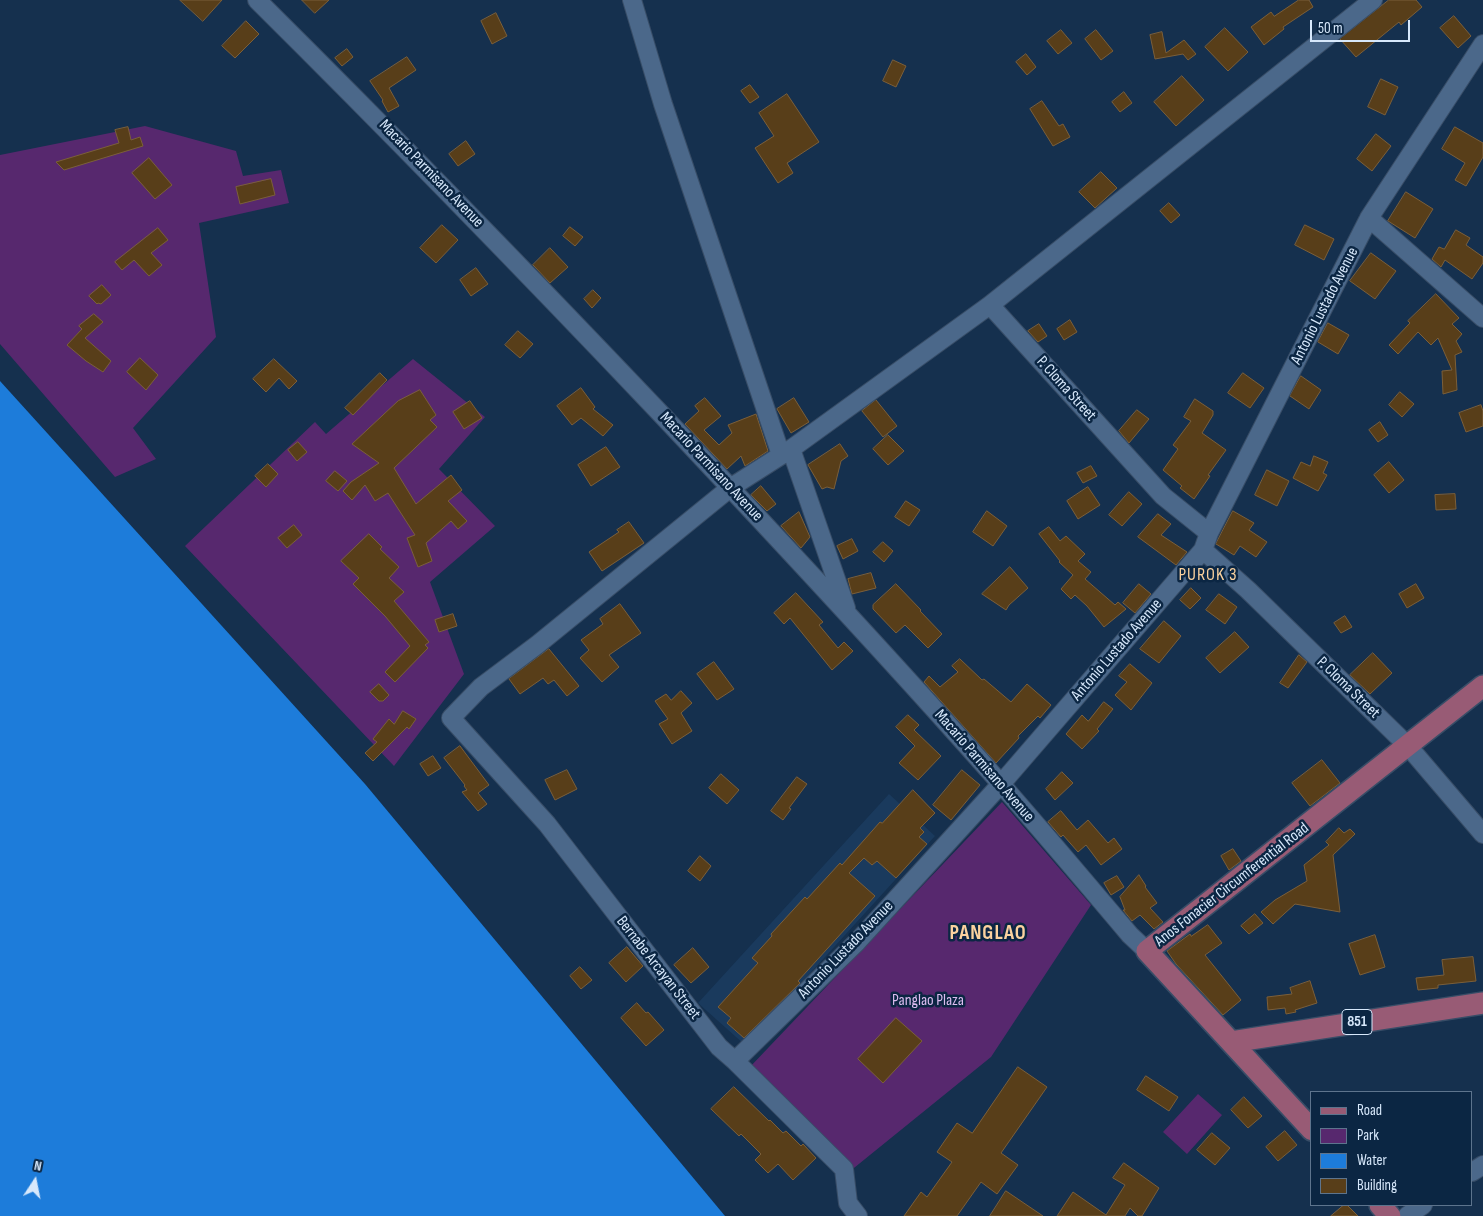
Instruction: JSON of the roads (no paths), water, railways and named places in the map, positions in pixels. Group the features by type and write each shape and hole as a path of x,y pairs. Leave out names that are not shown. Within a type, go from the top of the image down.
{"main road":[{"name":"Anos Fonacier Circumferential Road","path":"1310,1128 1147,952 1483,686"},
{"name":"851","path":"1231,1042 1483,1003"},
{"path":"1381,1206 1390,1216"}],"street":[{"name":"Macario Parmisano Avenue","path":"257,0 386,128 538,285 848,614 1001,784 1130,935 1147,952"},
{"path":"632,0 663,104 786,452 848,614"},
{"path":"730,488 786,452 990,305 1373,0"},
{"name":"Antonio Lustado Avenue","path":"735,1061 857,942 1001,784 1203,550 1209,534 1369,218 1483,44"},
{"path":"1369,218 1483,318"},
{"name":"P. Cloma Street","path":"990,305 1163,496 1209,534"},
{"name":"Bernabe Arcayan Street","path":"730,488 537,645 481,687 452,718 547,824 719,1047 844,1169 848,1203 858,1216"},
{"name":"P. Cloma Street","path":"1203,550 1248,590 1408,746 1483,834"},
{"path":"1407,1216 1422,1206"}],"water":[{"path":"0,381 365,784 725,1216 0,1216"}],"district":[{"name":"PUROK 3","path":"1208,575"},
{"name":"PANGLAO","path":"988,934"}],"park label":[{"name":"Panglao Plaza","path":"928,1001"}]}
